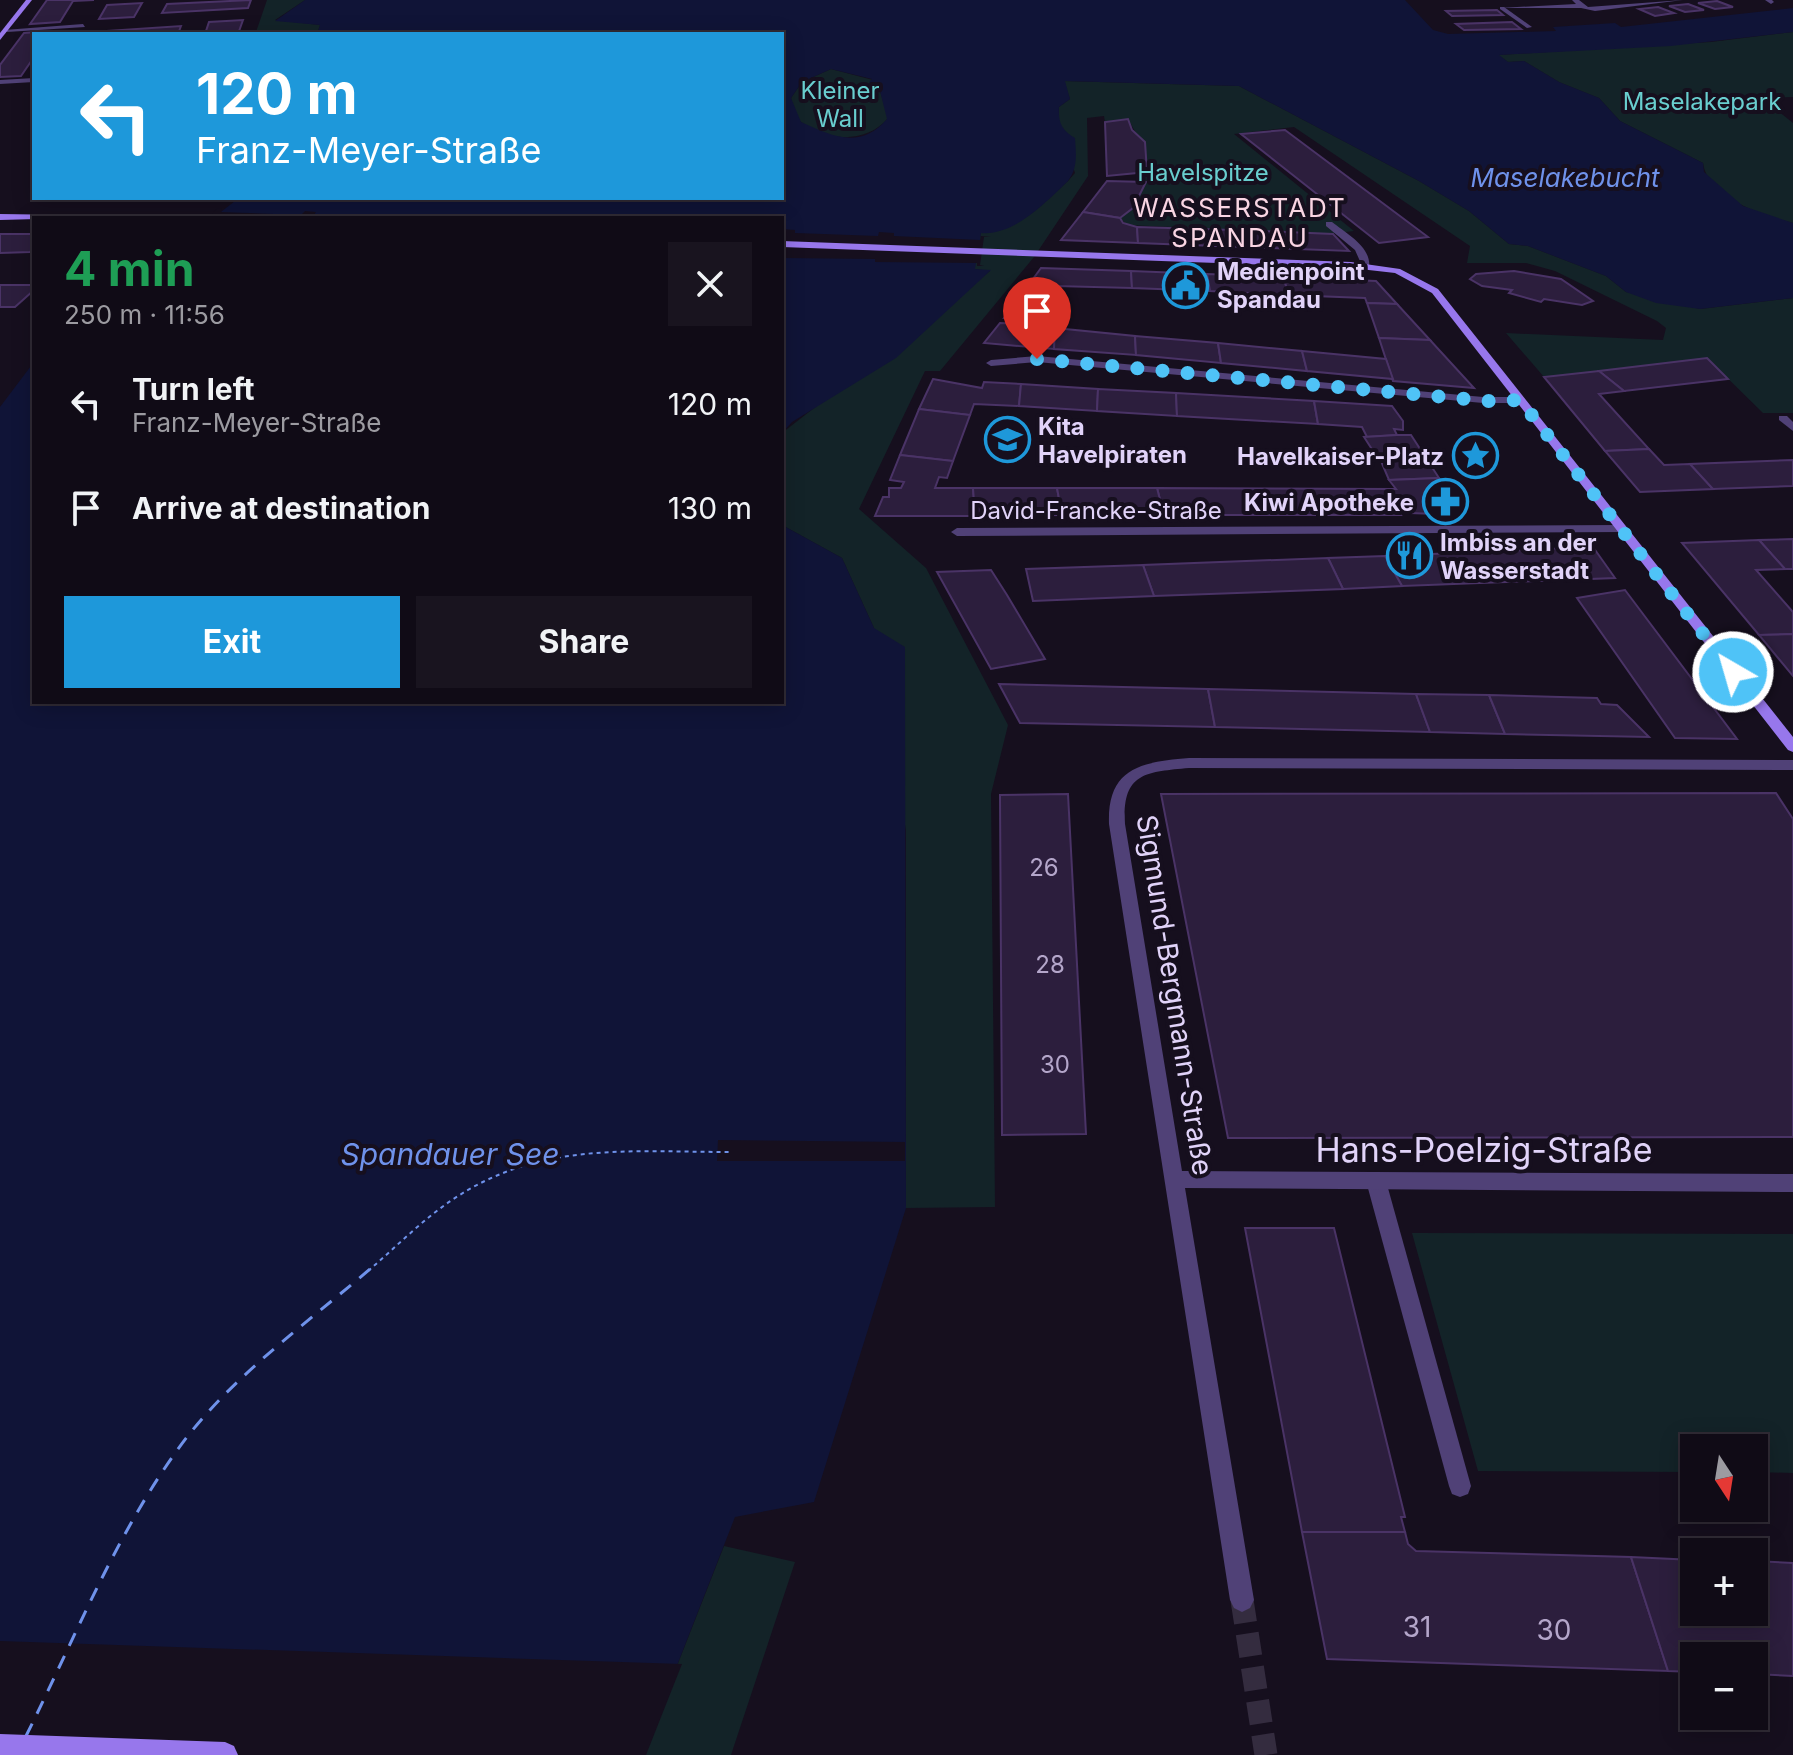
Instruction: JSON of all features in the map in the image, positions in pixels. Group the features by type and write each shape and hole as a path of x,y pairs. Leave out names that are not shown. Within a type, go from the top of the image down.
{"street":[{"path":"0,38 29,0"},
{"path":"1575,0 1584,7"},
{"path":"1529,27 1502,8 1584,7 1680,0"},
{"path":"7,30 83,26"},
{"path":"0,82 32,80"},
{"path":"0,217 32,217"},
{"path":"1329,224 1359,248 1366,259 1366,266"},
{"path":"784,244 1366,266 1410,275 1435,291 1793,747"},
{"path":"991,363 1037,359 1488,401 1520,400"},
{"path":"1783,418 1793,428"},
{"name":"David-Francke-Straße","path":"957,532 1620,529"},
{"name":"Sigmund-Bergmann-Straße","path":"1242,1600 1115,809 1125,779 1138,771 1189,763 1793,765"},
{"name":"Hans-Poelzig-Straße","path":"1174,1179 1793,1183"},
{"path":"1376,1181 1460,1486"},
{"path":"0,1747 225,1755"}],"green space":[{"path":"267,0 305,0 275,20 320,25 318,32 256,32"},
{"name":"Maselakepark","path":"1793,32 1793,97 1762,98 1793,123 1793,223 1753,210 1726,196 1707,176 1703,163 1620,121 1599,98 1559,82 1524,61 1508,62 1498,55 1711,42"},
{"name":"Kleiner Wall","path":"831,69 873,80 870,82 880,91 888,118 879,127 868,133 844,137 820,133 800,121 791,98 802,82"},
{"name":"Havelspitze","path":"1064,81 1239,86 1419,181 1469,211 1509,244 1528,246 1606,276 1626,292 1700,309 1793,298 1793,413 1763,413 1707,358 1544,377 1506,333 1663,340 1666,328 1555,271 1526,263 1467,263 1470,246 1294,127 1234,134 1354,231 1329,234 1127,225 1120,218 1135,202 1143,184 1145,142 1141,142 1128,119 1105,122 1104,116 1087,118 1088,176 1034,257 940,371 925,371 859,509 926,568 1008,725 991,794 995,1207 906,1208 906,831 874,628 842,558 784,526 784,431 990,271 974,269 981,233 994,232 1017,223 1039,208 1075,173 1058,120 1059,107 1070,99"},
{"path":"1412,1233 1793,1234 1793,1473 1768,1472 1768,1434 1680,1434 1680,1472 1478,1471"},
{"path":"724,1546 795,1562 731,1755 642,1755"}],"water":[{"name":"Maselakebucht","path":"305,0 1405,0 1433,30 1448,34 1556,31 1553,27 1615,23 1621,27 1793,8 1793,32 1671,46 1499,55 1508,62 1524,61 1559,82 1599,98 1620,121 1703,163 1704,172 1743,206 1793,223 1793,298 1700,309 1656,303 1626,292 1606,276 1528,246 1509,244 1469,211 1419,181 1239,86 1065,81 1070,99 1059,107 1059,117 1064,129 1075,138 1076,150 1075,166 1068,181 1017,224 993,233 981,233 975,269 991,270 896,358 792,422 784,431 784,216 216,216 236,200 784,200 784,32 318,32 320,25 275,21","holes":["831,69 872,79 869,82 880,91 887,119 866,135 834,135 801,122 791,98 802,82"]},
{"name":"Spandauer See","path":"32,365 32,704 784,704 784,526 842,558 874,628 905,647 906,1208 814,1502 735,1517 642,1755 0,1755 0,407"}],"pier":[{"path":"217,208 222,209 221,212 301,215 305,211 316,212 314,215 340,216 211,216"},
{"path":"784,229 795,230 795,233 878,236 879,232 894,233 894,236 980,240 981,236 991,237 984,237 980,265 984,266 977,266 977,263 875,262 875,259 784,258"},
{"path":"718,1140 905,1142 905,1161 717,1161"},
{"path":"0,1641 682,1664 646,1755 0,1755"}],"building":[{"path":"47,0 94,0 73,1 60,22 30,24"},
{"path":"251,0 248,8 162,13 167,4"},
{"path":"1717,1 1733,7 1715,9 1698,3"},
{"path":"142,3 134,17 99,19 107,5"},
{"path":"1688,4 1704,10 1685,12 1669,6"},
{"path":"1658,7 1674,13 1655,16 1639,9"},
{"path":"1497,10 1503,15 1452,16 1446,11"},
{"path":"243,20 239,32 206,32 209,22"},
{"path":"1512,22 1521,29 1464,30 1456,24"},
{"path":"181,26 179,32 92,32"},
{"path":"32,32 32,60 21,76 0,77 0,65 24,33"},
{"path":"820,88 853,89 851,94 819,93"},
{"path":"1128,119 1132,130 1145,142 1147,172 1107,176 1105,122"},
{"path":"1285,130 1428,237 1379,243 1241,134"},
{"path":"1107,181 1146,182 1133,208 1120,218 1083,212"},
{"path":"1083,212 1120,218 1123,223 1137,227 1138,243 1061,240"},
{"path":"1137,227 1263,231 1267,248 1138,243"},
{"path":"1263,231 1333,234 1349,251 1267,248"},
{"path":"0,234 32,234 30,252 0,253"},
{"path":"1041,268 1131,271 1132,288 1056,286 1056,291 1025,290"},
{"path":"1131,271 1207,274 1210,291 1132,288"},
{"path":"1514,271 1561,279 1593,301 1582,305 1544,299 1541,302 1509,293 1512,290 1482,286 1470,279 1476,274"},
{"path":"1207,274 1284,277 1288,295 1210,291"},
{"path":"1284,277 1376,281 1397,304 1367,303 1365,298 1288,295"},
{"path":"0,285 32,285 32,292 15,307 0,307"},
{"path":"1021,294 1056,296 1055,320 1004,318"},
{"path":"1367,303 1397,304 1430,340 1379,338"},
{"path":"1000,323 1055,325 1054,349 984,343"},
{"path":"1055,328 1135,336 1136,355 1054,349"},
{"path":"1135,336 1218,343 1221,363 1136,355"},
{"path":"1379,338 1430,340 1474,388 1393,381"},
{"path":"1218,343 1302,351 1307,371 1221,363"},
{"path":"1302,351 1386,359 1393,379 1307,371"},
{"path":"1707,358 1728,379 1624,391 1599,371"},
{"path":"1599,371 1624,391 1599,394 1649,449 1605,451 1544,377"},
{"path":"933,379 982,388 984,382 1021,384 1019,406 974,404 970,415 919,409"},
{"path":"1021,384 1098,389 1097,411 1019,406"},
{"path":"1098,389 1176,393 1177,416 1097,411"},
{"path":"1176,393 1314,401 1318,424 1177,416"},
{"path":"1314,401 1392,406 1403,421 1403,430 1394,429 1397,435 1367,437 1362,427 1318,424"},
{"path":"919,409 970,415 953,461 900,455"},
{"path":"1411,435 1439,478 1389,480 1378,454 1364,437"},
{"path":"1649,449 1664,465 1690,464 1713,489 1640,492 1605,451"},
{"path":"900,455 953,461 947,478 939,477 935,488 973,488 975,516 875,516 883,497 889,497 889,488 901,488 904,482 890,480"},
{"path":"1793,460 1793,486 1713,489 1690,464"},
{"path":"1439,478 1462,515 1410,513 1407,507 1397,507 1401,515 1164,515 1157,488 1396,489 1389,480"},
{"path":"973,488 1057,488 1062,515 975,516"},
{"path":"1057,488 1157,488 1164,515 1062,515"},
{"path":"1793,539 1793,569 1785,569 1759,540"},
{"path":"1759,540 1785,569 1756,570 1793,612 1793,634 1759,635 1682,543"},
{"path":"1593,547 1615,578 1402,586 1385,556"},
{"path":"1385,556 1402,586 1343,589 1328,558"},
{"path":"1328,558 1343,589 1154,596 1143,565"},
{"path":"1143,565 1154,596 1033,601 1026,569"},
{"path":"991,570 1045,659 991,669 937,572"},
{"path":"1625,590 1737,739 1675,738 1577,598"},
{"path":"1793,634 1793,676 1759,635"},
{"path":"999,684 1208,689 1215,727 1020,723"},
{"path":"1208,689 1416,694 1430,732 1215,727"},
{"path":"1416,694 1489,695 1505,734 1430,732"},
{"path":"1489,695 1597,698 1601,704 1617,705 1649,737 1505,734"},
{"path":"1776,793 1793,819 1793,1137 1228,1138 1161,794"},
{"path":"1068,794 1086,1134 1002,1135 1000,795"},
{"path":"1245,1228 1334,1228 1405,1517 1401,1517 1405,1532 1302,1532"},
{"path":"1302,1532 1405,1532 1408,1544 1416,1551 1631,1557 1668,1671 1327,1659"},
{"path":"1631,1557 1680,1559 1680,1626 1768,1626 1768,1562 1793,1563 1793,1676 1768,1675 1768,1642 1680,1642 1680,1671 1668,1671"}],"ferry route":[{"path":"368,1271 452,1200 485,1181 518,1168 586,1154 730,1152"},
{"path":"26,1736 119,1544 187,1437 228,1391 370,1269"}],"tunnel":[{"path":"1242,1600 1266,1755"}],"place":[{"name":"Medienpoint Spandau","path":"1186,285"},
{"name":"Kita Havelpiraten","path":"1007,440"},
{"name":"Havelkaiser-Platz","path":"1475,456"},
{"name":"Kiwi Apotheke","path":"1445,502"},
{"name":"Imbiss an der Wasserstadt","path":"1409,556"}],"district":[{"name":"WASSERSTADT SPANDAU","path":"1240,222"}],"route":[{"path":"1037,359 1488,401 1520,400 1733,672"}]}
